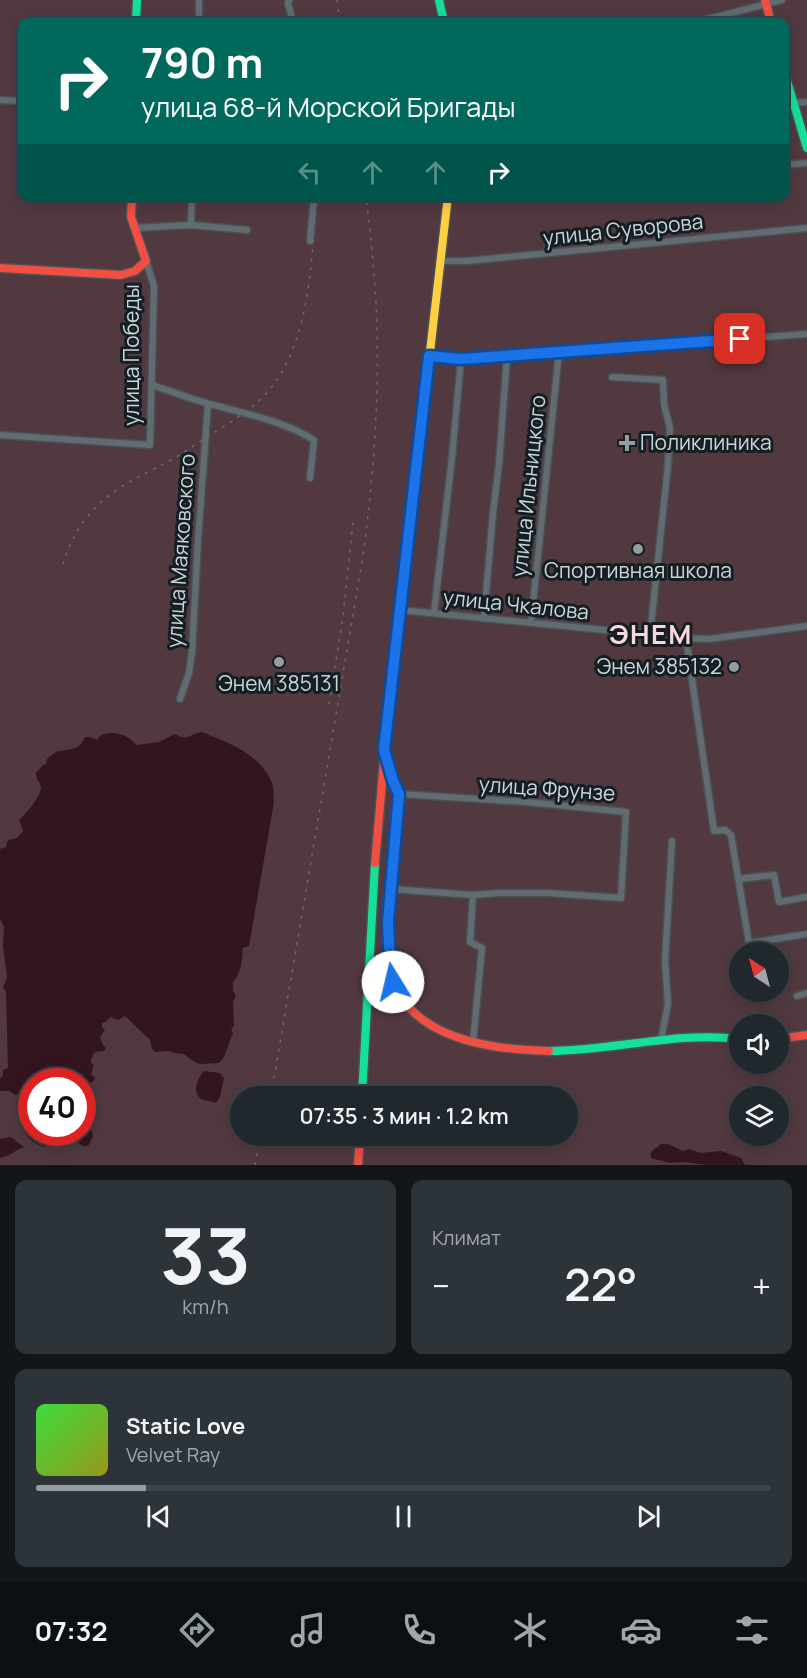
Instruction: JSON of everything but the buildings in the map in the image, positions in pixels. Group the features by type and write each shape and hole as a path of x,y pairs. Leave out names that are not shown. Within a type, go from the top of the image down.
{"main road":[{"path":"136,18 137,0"},
{"path":"440,0 443,18"},
{"path":"765,2 770,18"},
{"path":"789,104 807,148"},
{"name":"улица Победы","path":"132,201 131,217 146,261"},
{"path":"363,1086 384,750 447,201"},
{"path":"0,268 121,275 139,269 146,261"},
{"path":"384,750 399,794 388,922 390,968 393,983 402,999 424,1022 441,1031 474,1042 538,1050 661,1040 729,1037"},
{"path":"789,1037 807,1035"},
{"path":"358,1165 359,1146"}],"street":[{"path":"199,18 200,0"},
{"path":"289,0 291,18"},
{"path":"710,18 765,2 782,0"},
{"path":"0,100 18,101"},
{"path":"789,104 807,102"},
{"path":"789,164 807,162"},
{"path":"191,225 192,201"},
{"path":"310,241 314,201"},
{"path":"134,228 191,225 247,230"},
{"name":"улица Суворова","path":"441,261 487,260 807,228"},
{"name":"улица Победы","path":"0,435 150,445 154,286 146,261"},
{"path":"429,356 461,359 807,334"},
{"name":"улица Ильницкого","path":"531,623 559,352"},
{"path":"484,617 507,356"},
{"path":"434,613 461,359"},
{"path":"612,377 663,380 664,404 670,428 650,635"},
{"path":"153,385 301,432 314,440 310,478"},
{"name":"улица Маяковского","path":"180,699 189,673 192,652 208,404"},
{"name":"улица Чкалова","path":"400,609 686,638 709,639 807,627"},
{"path":"686,638 714,831 724,830 731,835 749,943 807,934"},
{"name":"улица Фрунзе","path":"390,889 473,895 499,892 621,898 626,812 526,802 399,794"},
{"path":"661,1040 668,1004 665,962 672,841"},
{"path":"738,879 774,875 779,902 807,897"},
{"path":"473,895 470,942 482,948 474,1042"},
{"path":"797,996 807,993"}],"shaded area":[{"name":"ЭНЕМ","path":"0,0 807,0 807,1165 0,1165"},
{"path":"202,732 232,745 252,757 267,773 272,783 274,802 249,946 243,948 240,970 233,982 236,997 233,1001 234,1026 231,1029 233,1033 224,1057 219,1063 201,1064 184,1054 169,1051 155,1052 150,1040 125,1016 118,1020 111,1017 102,1023 105,1030 100,1037 106,1048 104,1051 95,1052 91,1059 93,1068 18,1068 18,1094 0,1091 0,1078 3,1076 3,1070 8,1068 6,992 3,987 7,978 3,945 4,928 0,920 0,849 6,847 8,840 17,838 23,831 19,820 29,810 41,788 36,773 53,754 78,747 85,737 97,740 107,733 116,733 129,738 137,745 159,742 175,734 187,737"},
{"path":"204,1071 220,1073 224,1078 220,1097 216,1103 201,1099 196,1092 198,1081"},
{"path":"11,1137 18,1142 18,1146 24,1147 0,1158 0,1139"},
{"path":"661,1144 668,1144 683,1151 689,1149 701,1153 721,1151 741,1158 745,1165 670,1163 651,1158 651,1152"}],"railway":[{"path":"337,0 339,18"},
{"path":"63,564 81,525 111,494 171,460 239,416 271,388 293,350 300,329 309,285 317,201"},
{"path":"273,1086 363,556 370,500 377,357 374,279 366,201"},
{"path":"329,704 343,616 353,523"},
{"path":"255,1165 258,1146"}],"traffic: fast":[{"path":"136,18 137,0"},
{"path":"439,0 443,18"},
{"path":"789,88 807,148"},
{"path":"363,1086 375,863"},
{"path":"549,1051 597,1048 668,1039 729,1038"}],"traffic: slow":[{"path":"398,629 447,201"}],"traffic: jam":[{"path":"765,0 770,18"},
{"path":"0,268 121,275 135,271 146,261 131,217 132,201"},
{"path":"375,863 398,629"},
{"path":"386,758 397,787 399,801 387,942 393,979 403,1000 418,1016 436,1028 458,1038 505,1048 549,1051"},
{"path":"789,1037 807,1035"},
{"path":"358,1165 359,1146"}],"place":[{"name":"Поликлиника","path":"627,443"},
{"name":"Спортивная школа","path":"638,549"},
{"name":"Энем 385131","path":"279,662"},
{"name":"Энем 385132","path":"734,667"}],"district":[{"name":"ЭНЕМ","path":"651,635"}],"route":[{"path":"393,982 390,968 388,922 399,794 384,750 429,356 461,359 740,339"}]}
